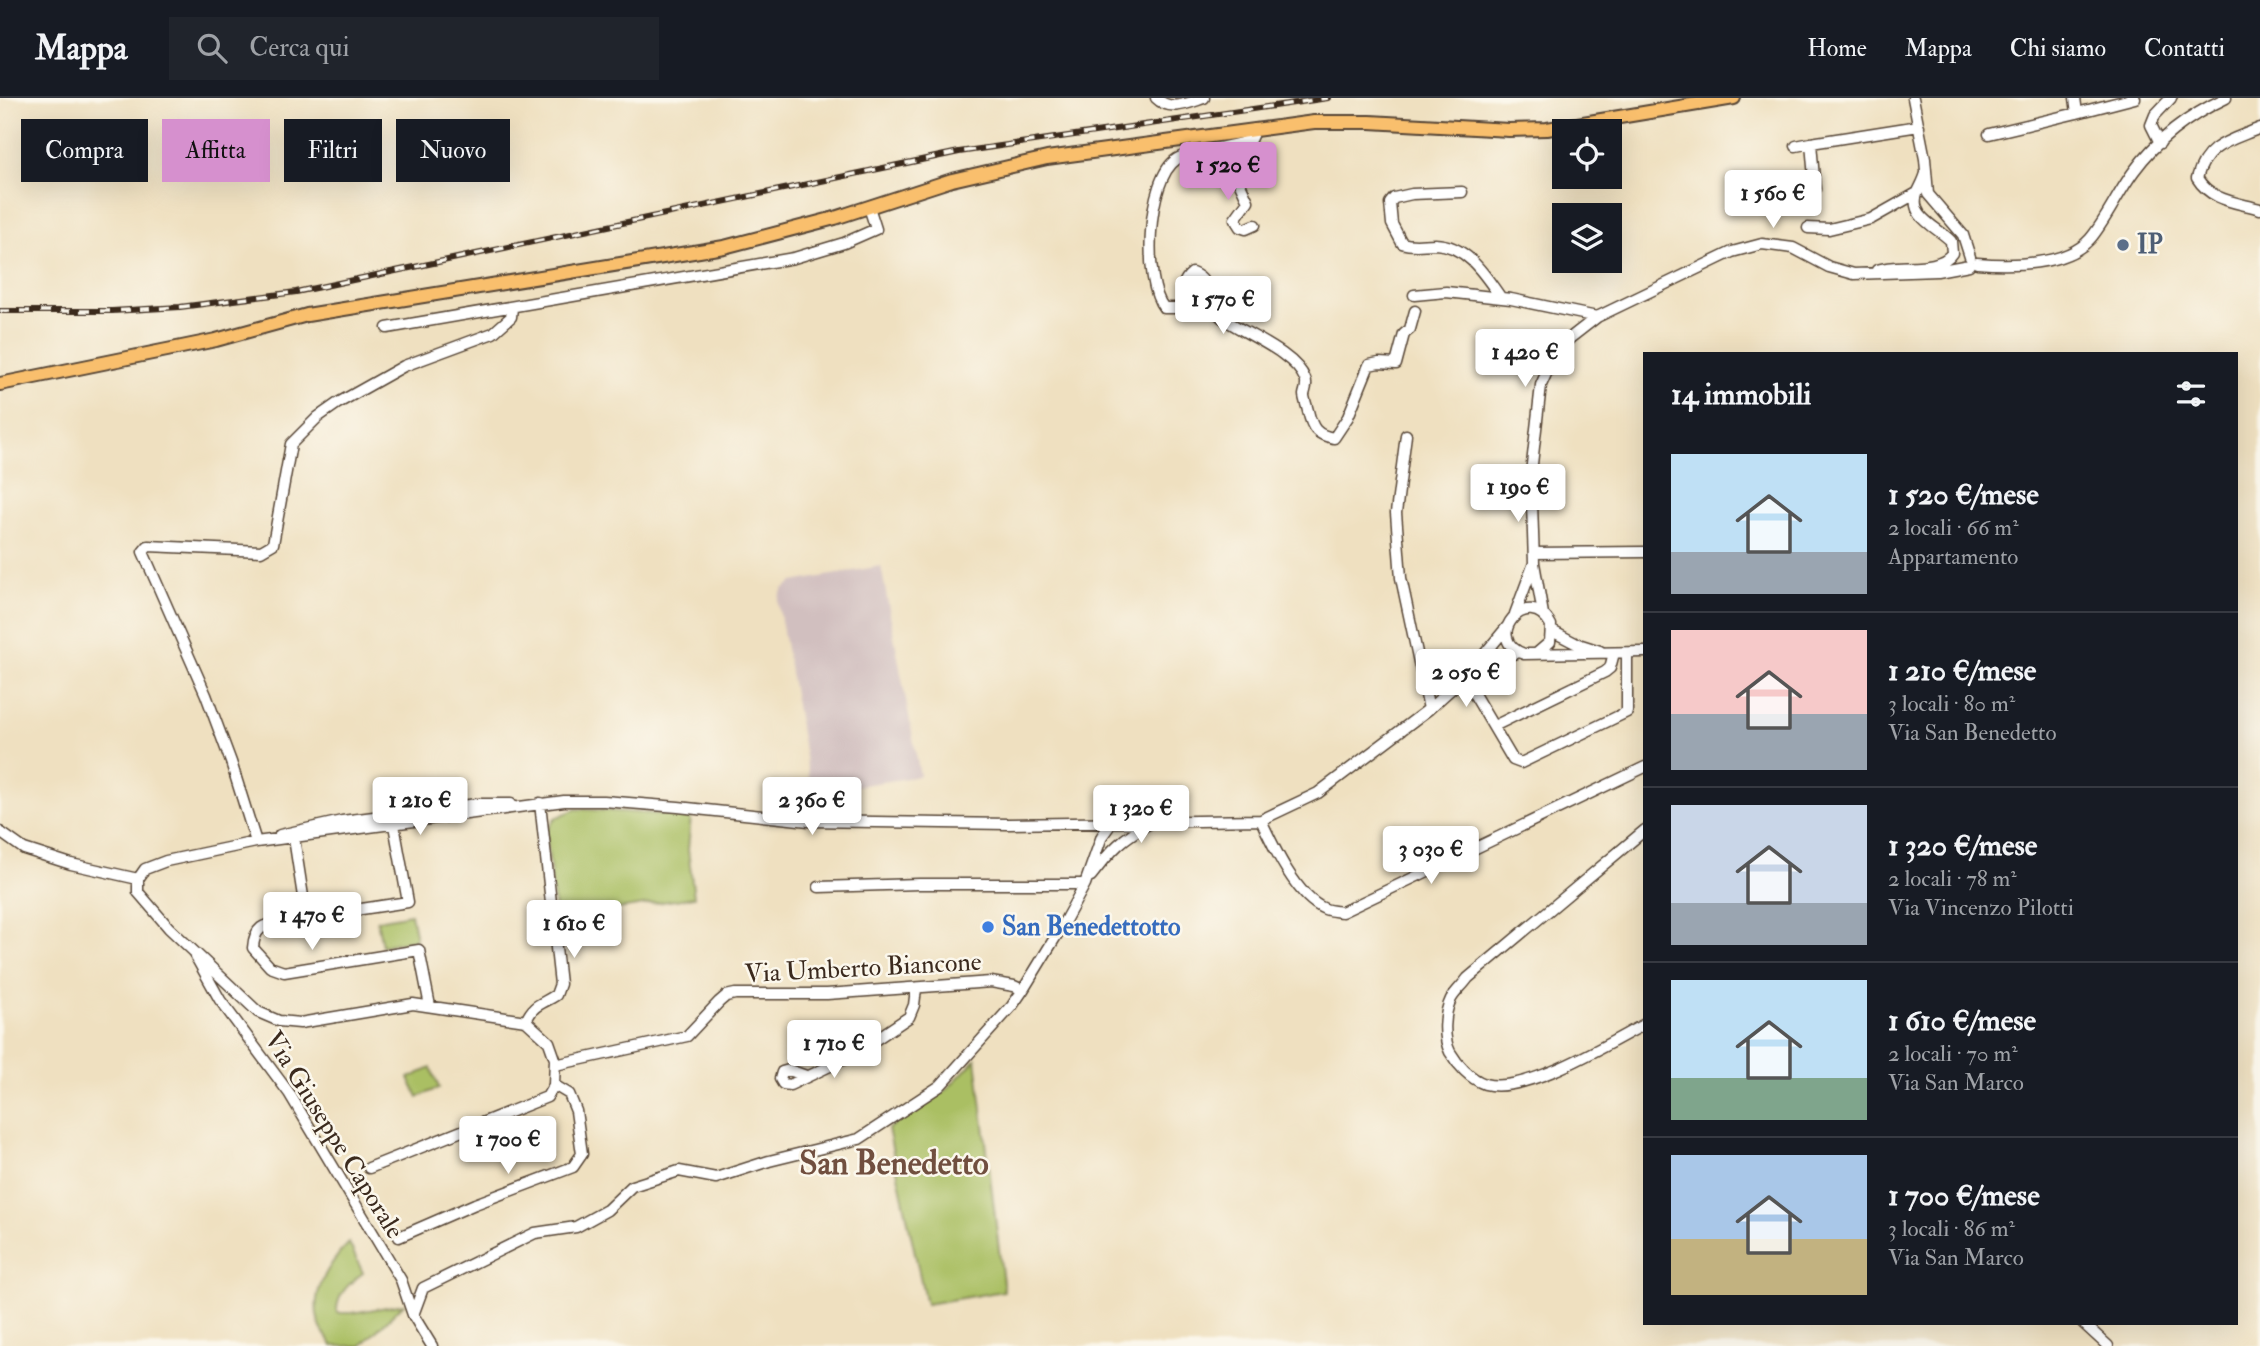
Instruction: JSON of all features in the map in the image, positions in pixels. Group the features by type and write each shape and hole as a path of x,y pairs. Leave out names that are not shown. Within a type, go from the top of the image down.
{"main road":[{"path":"0,384 216,340 307,314 724,247 869,207 952,180 1020,163 1314,122 1509,130 1547,129 1734,98"}],"street":[{"path":"1156,98 1162,104 1175,106 1204,98"},
{"path":"1913,98 1926,159 1928,194 1963,234 1972,262"},
{"path":"2075,98 2077,113"},
{"path":"1989,134 2135,98"},
{"path":"2160,143 2151,125 2155,115 2171,98"},
{"path":"1543,614 1534,558 1531,473 1541,385 1553,358 1570,338 1597,317 1732,252 1762,244 1793,248 1829,267 1863,275 1937,271 1972,262 2025,266 2071,253 2090,240 2135,169 2160,143 2196,113 2226,98"},
{"path":"1796,146 1919,126"},
{"path":"2260,128 2210,151 2200,164 2197,178 2204,190 2216,197 2260,209"},
{"path":"1255,129 1250,140 1238,145 1179,158 1170,164 1160,182 1153,207 1150,243 1156,296 1164,308 1178,308 1182,304 1185,278 1192,273 1200,276 1206,283 1215,309 1223,318 1264,340 1299,370 1306,380 1304,395 1312,427 1320,436 1334,438 1348,417 1369,365 1396,364 1404,334 1410,329 1415,311"},
{"path":"1811,144 1815,190"},
{"path":"1238,145 1229,160 1248,201 1235,219 1240,227 1246,229 1255,225"},
{"path":"1863,275 1895,266 1926,265 1948,260 1952,253 1951,241 1917,212 1917,193 1926,173"},
{"path":"1462,192 1412,194 1394,198 1390,203 1392,224 1402,243 1412,246 1437,244 1450,247 1472,260 1500,298"},
{"path":"1808,228 1829,229 1871,219 1917,193"},
{"path":"387,328 794,258 844,243 876,229 869,207"},
{"path":"1414,295 1446,292 1500,298 1597,317"},
{"path":"256,842 227,751 143,552 148,545 261,551 273,544 292,444 318,417 404,366 493,333 511,317 512,308"},
{"path":"1406,435 1396,513 1401,578 1429,709"},
{"path":"1534,558 1643,552"},
{"path":"369,1168 547,1097 554,1085 555,1065 549,1042 526,1021 413,1004 300,1023 279,1021 258,1012 169,928 138,892 138,879 145,869 166,861 342,821 477,804 604,801 809,821 1008,824 1261,820 1318,793 1429,709 1467,675 1515,614 1534,558"},
{"path":"1515,614 1529,610 1543,614 1548,619 1552,631 1549,642 1536,654"},
{"path":"1507,627 1508,642 1518,652 1530,655 1643,652"},
{"path":"1552,631 1575,643 1611,653"},
{"path":"1467,675 1518,652"},
{"path":"1494,726 1605,672 1610,668 1611,653"},
{"path":"1467,675 1513,760 1521,763 1627,712 1627,653"},
{"path":"1261,820 1280,860 1308,898 1325,909 1342,912 1643,768"},
{"path":"256,842 540,803"},
{"path":"526,1021 538,1003 556,995 561,984 540,803"},
{"path":"1084,884 1112,848 1130,833 1156,820"},
{"path":"413,1315 423,1288 535,1233 576,1227 607,1210 632,1186 679,1171 716,1178 769,1161 859,1139 940,1087 1023,990 1062,928 1084,884 1099,844 1113,821"},
{"path":"1112,848 1116,828 1113,821"},
{"path":"1083,822 1092,824 1099,831 1099,844"},
{"path":"394,825 408,902 262,926 254,934 253,948 270,967 284,972 419,950 430,1006"},
{"path":"0,832 24,849 71,864 138,879"},
{"path":"1643,832 1468,978 1450,1000 1445,1024 1447,1045 1457,1065 1485,1084 1521,1084 1565,1066 1643,1025"},
{"path":"293,920 303,913 304,902 294,838"},
{"path":"819,887 1084,884"},
{"name":"Via Giuseppe Caporale","path":"193,951 220,1000 289,1093 401,1280 413,1315 432,1346"},
{"name":"Via Umberto Biancone","path":"555,1065 687,1035 726,996 916,989 991,982 1023,990"},
{"path":"806,1076 851,1056 909,1017 916,989"},
{"path":"399,1237 573,1167 582,1154 576,1111 569,1094 554,1085"},
{"path":"2085,1325 2108,1346"}],"shaded area":[{"path":"881,566 920,776 838,789 837,792 812,796 778,603 780,594 793,582"}],"green space":[{"path":"576,809 691,816 688,850 694,897 556,919 546,832 555,818"},
{"path":"411,914 416,939 382,946 377,920"},
{"path":"976,1059 1004,1291 926,1304 888,1129 946,1090"},
{"path":"431,1068 439,1088 418,1097 409,1078"},
{"path":"349,1243 363,1273 344,1290 337,1313 404,1304 361,1346 333,1346 321,1328 317,1316 318,1293 327,1271"}],"railway":[{"path":"0,311 112,311 180,307 296,292 959,152 1328,98"}],"place":[{"name":"IP","path":"2123,245"},
{"name":"San Benedettotto","path":"988,927"}],"district":[{"name":"San Benedetto","path":"894,1163"}]}
